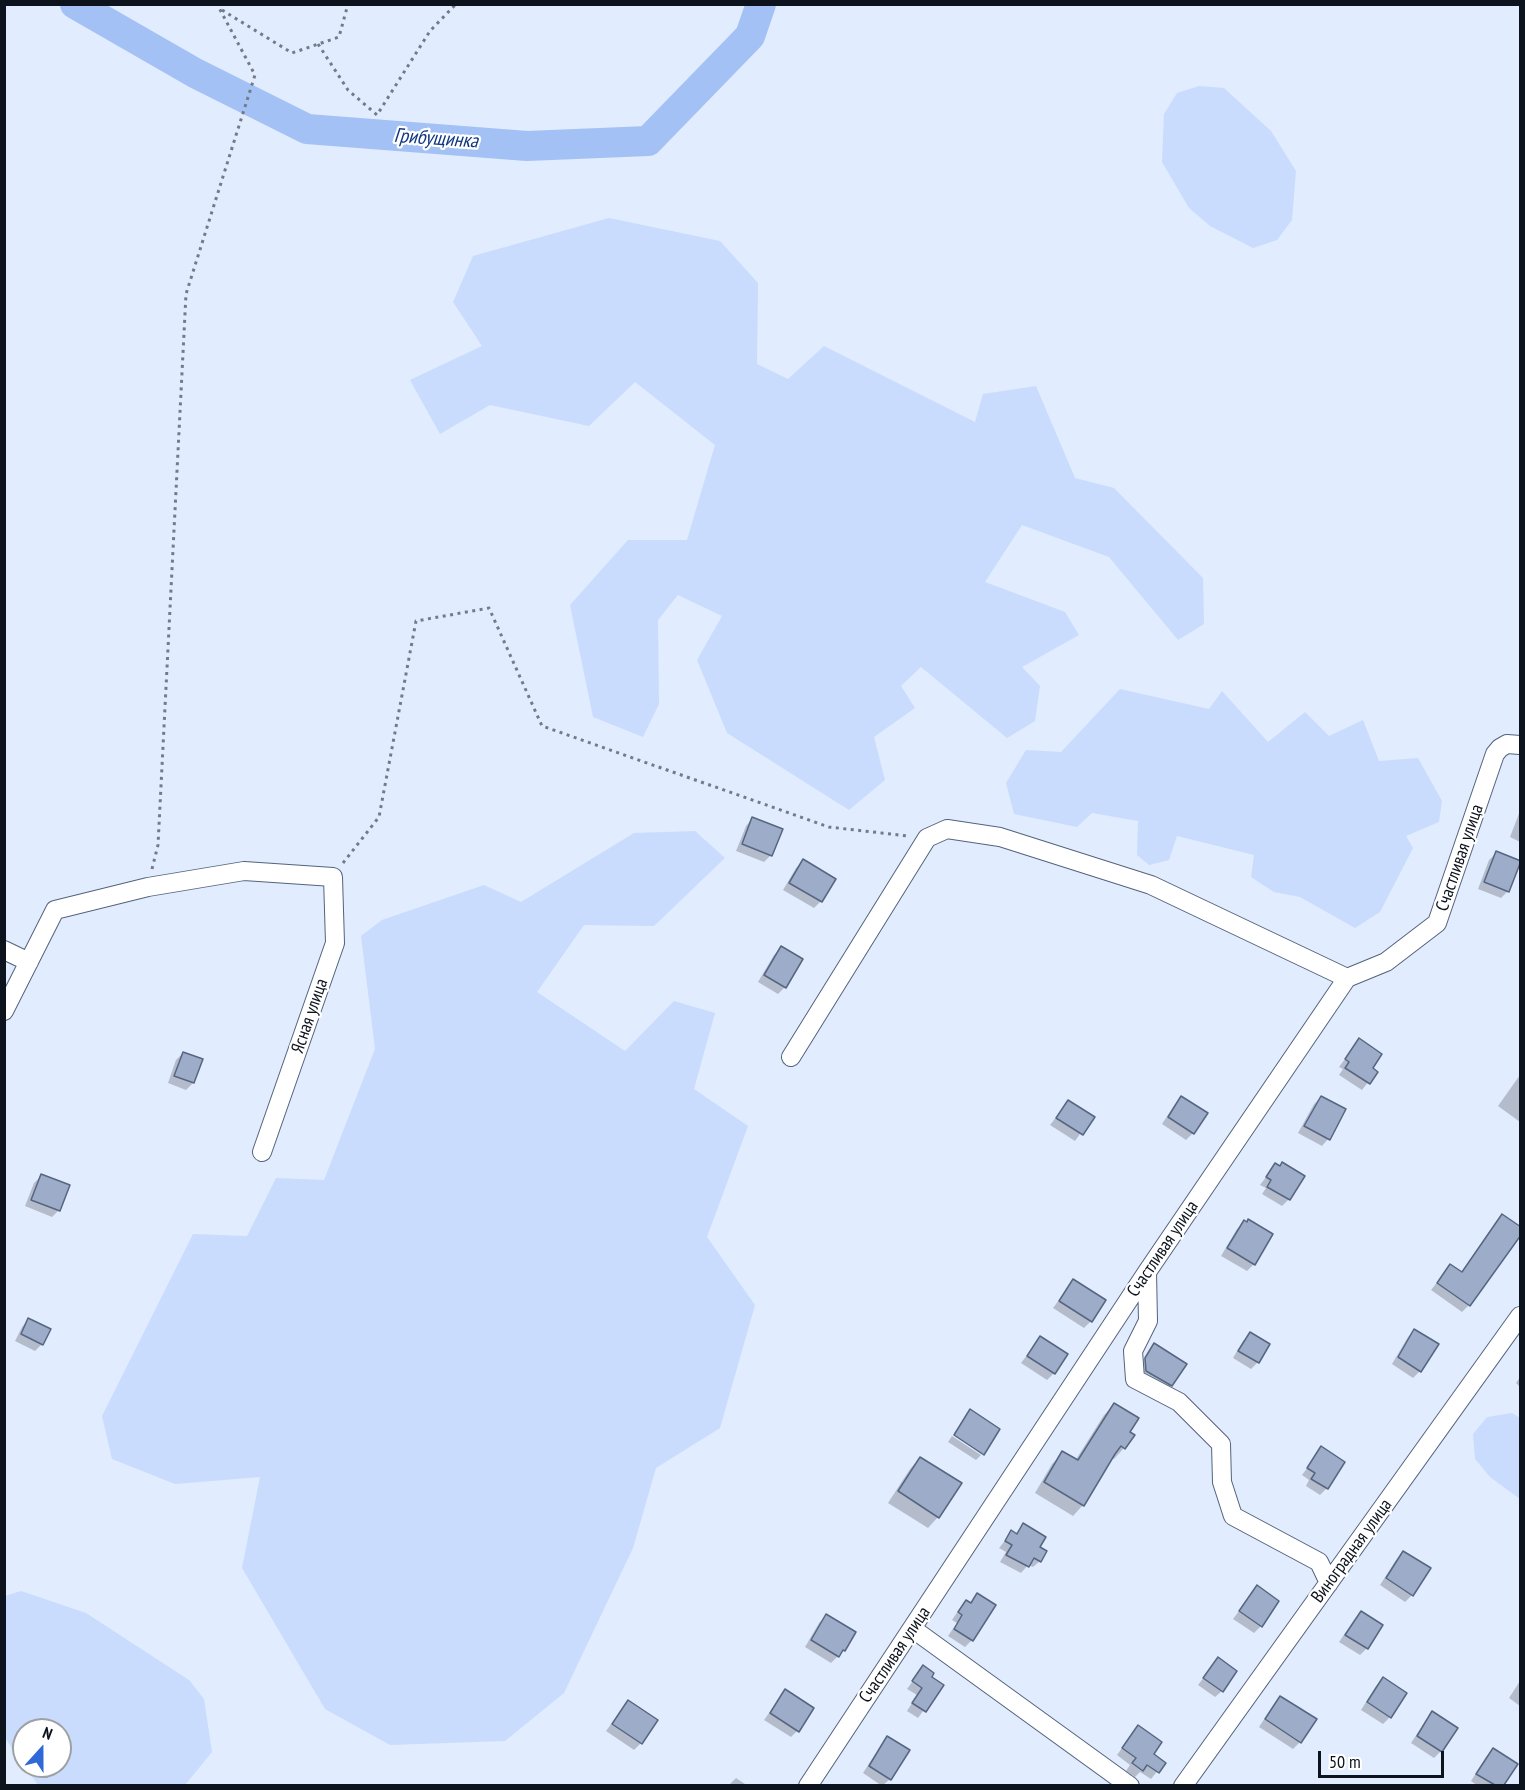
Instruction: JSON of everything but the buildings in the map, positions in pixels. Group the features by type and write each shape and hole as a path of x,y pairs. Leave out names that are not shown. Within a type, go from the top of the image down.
{"street":[{"name":"Счастливая улица","path":"808,1785 1147,1272 1347,978 1386,962 1437,923 1496,754 1507,744 1521,745"},
{"path":"791,1057 927,838 947,829 1000,837 1151,885 1347,978"},
{"path":"4,1011 55,910 148,886 244,871 333,877"},
{"name":"Ясная улица","path":"262,1152 335,943 333,877"},
{"path":"4,950 29,962"},
{"path":"1147,1272 1148,1321 1133,1351 1135,1379 1179,1402 1221,1444 1222,1482 1233,1516 1319,1562 1329,1583"},
{"name":"Виноградная улица","path":"1183,1785 1521,1316"},
{"path":"913,1629 1130,1785"}],"path":[{"path":"219,7 292,53 339,37 348,4"},
{"path":"318,44 348,90 377,115 430,31 456,4"},
{"path":"148,886 158,845 186,294 255,75 219,7"},
{"path":"333,877 379,817 416,621 489,608 542,726 829,827 927,838"}],"shaded area":[{"path":"1199,86 1224,88 1271,131 1296,171 1292,220 1277,240 1253,248 1210,226 1189,208 1162,162 1164,114 1177,93"},
{"path":"609,218 720,241 758,283 757,364 788,379 824,346 975,422 983,394 1036,386 1075,478 1114,488 1203,578 1204,624 1178,640 1109,557 1022,525 985,582 1065,612 1079,635 1022,667 1040,686 1035,721 1007,738 921,667 901,686 915,708 874,737 885,780 849,810 727,733 697,660 722,616 678,595 658,620 659,704 643,737 593,717 570,605 628,540 687,540 715,445 635,382 589,426 490,405 440,434 410,380 482,346 453,302 473,256"},
{"path":"1120,689 1209,709 1222,691 1268,742 1305,712 1329,736 1363,720 1379,761 1418,758 1442,801 1439,822 1406,836 1413,848 1380,912 1355,928 1300,897 1274,892 1251,877 1254,855 1177,836 1169,860 1149,865 1137,855 1138,821 1092,813 1077,827 1014,814 1006,783 1026,750 1061,752"},
{"path":"695,831 725,858 654,926 584,925 537,992 625,1051 674,1001 715,1013 694,1089 748,1126 707,1237 755,1305 720,1428 656,1468 633,1548 564,1693 505,1741 390,1745 325,1709 242,1568 260,1477 175,1484 112,1459 102,1416 193,1234 247,1236 276,1178 324,1180 375,1049 361,936 382,920 484,885 521,902 634,833"},
{"path":"1512,1413 1520,1418 1520,1499 1490,1477 1475,1459 1473,1434 1487,1417"},
{"path":"21,1591 86,1613 189,1680 204,1699 212,1752 185,1785 38,1785 33,1778 72,1778 72,1718 12,1718 12,1748 5,1738 5,1596"}],"waterway":[{"name":"Грибущинка","path":"75,4 195,73 307,129 527,146 648,141 750,36 761,4"}]}
